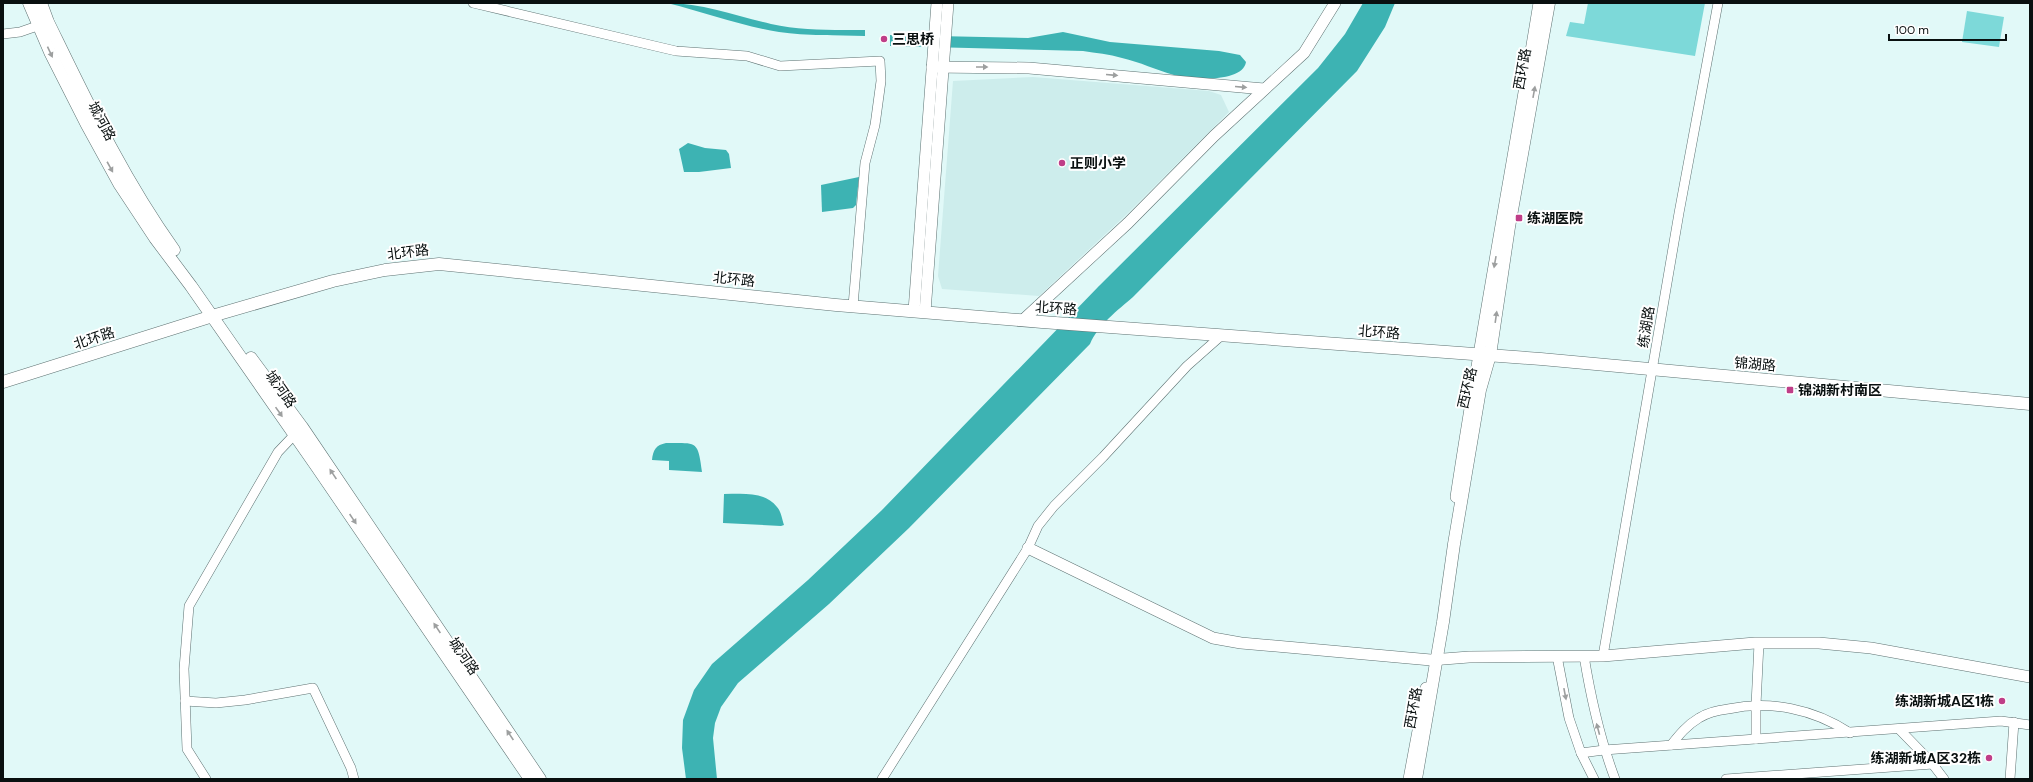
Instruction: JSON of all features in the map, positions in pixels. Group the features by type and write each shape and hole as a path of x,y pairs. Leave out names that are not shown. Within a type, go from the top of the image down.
{"main road":[{"name":"城河路","path":"29,3 43,24 104,137 150,217 215,315 298,431 540,779"},
{"name":"城河路","path":"41,3 43,24"},
{"name":"西环路","path":"1416,779 1434,659 1480,390 1490,355 1509,227 1549,3"},
{"name":"北环路","path":"3,382 215,315 333,280 385,270 439,264 920,312 1478,354"},
{"name":"锦湖路","path":"1478,354 2030,404"},
{"name":"城河路","path":"298,431 530,779"}],"street":[{"path":"473,3 676,51 747,56 780,66 880,61 880,81 875,125 866,163 853,306"},
{"path":"920,312 943,67 935,22 937,3"},
{"path":"920,312 932,67 939,51 947,22 948,3"},
{"path":"1023,320 1128,223 1214,136 1304,54 1335,3"},
{"name":"西环路","path":"1409,779 1434,659 1478,354 1511,174 1539,3"},
{"name":"练湖路","path":"1603,656 1679,213 1718,3"},
{"path":"3,34 20,32 43,24"},
{"path":"932,67 1030,68 1264,89"},
{"path":"882,779 1028,548 1038,526 1054,506 1103,458 1187,366 1222,335"},
{"path":"206,779 187,749 184,669 189,606 278,452 298,431"},
{"path":"1028,548 1214,638 1311,650 1434,659 1469,656 1603,656 1759,643 1819,643 1871,648 2030,677"},
{"path":"1756,739 1759,643"},
{"path":"1557,656 1569,718 1582,753 1594,779"},
{"path":"1584,656 1592,708 1604,750 1615,779"},
{"path":"185,701 216,703 244,700 313,688 348,762 354,779"},
{"path":"1670,745 1700,716 1719,710 1756,705 1781,706 1806,712 1835,723 1850,732"},
{"path":"1582,753 1604,750 2001,721 2030,725"},
{"path":"2010,779 2014,722"},
{"path":"1899,729 1933,764 1944,779"},
{"path":"1726,779 1933,764"}],"shaded area":[{"path":"667,3 694,5 771,24 794,28 818,30 865,30 865,36 811,35 779,32 751,26"},
{"path":"1363,3 1395,3 1385,27 1357,71 1133,297 1109,318 1098,330 1090,344 909,528 829,604 738,683 721,707 715,723 713,738 717,779 686,779 682,748 683,720 694,690 712,664 808,580 882,510 1098,287 1318,68 1345,34"},
{"path":"1588,3 1705,3 1695,56 1566,36 1570,22 1584,24"},
{"path":"1967,11 2004,17 1999,47 1962,42"},
{"path":"1063,32 1110,42 1219,51 1240,55 1246,62 1243,69 1236,74 1226,77 1203,79 1182,77 1129,60 1083,51 890,46 890,35 1028,38"},
{"name":"正则小学","path":"1033,77 1209,91 1221,95 1229,112 1126,215 1039,296 942,289 938,276 953,81"},
{"path":"688,143 705,148 726,150 729,154 731,168 699,172 684,172 679,149"},
{"path":"859,177 856,205 853,208 822,212 821,185"},
{"path":"666,443 684,443 694,446 699,454 702,472 669,470 669,461 652,460 653,453 656,448"},
{"path":"724,494 753,494 766,498 778,509 784,525 723,523"}],"place":[{"name":"三思桥","path":"884,39"},
{"name":"正则小学","path":"1062,163"},
{"name":"练湖医院","path":"1519,218"},
{"name":"锦湖新村南区","path":"1790,390"},
{"name":"练湖新城A区1栋","path":"2002,701"},
{"name":"练湖新城A区32栋","path":"1989,758"}]}
